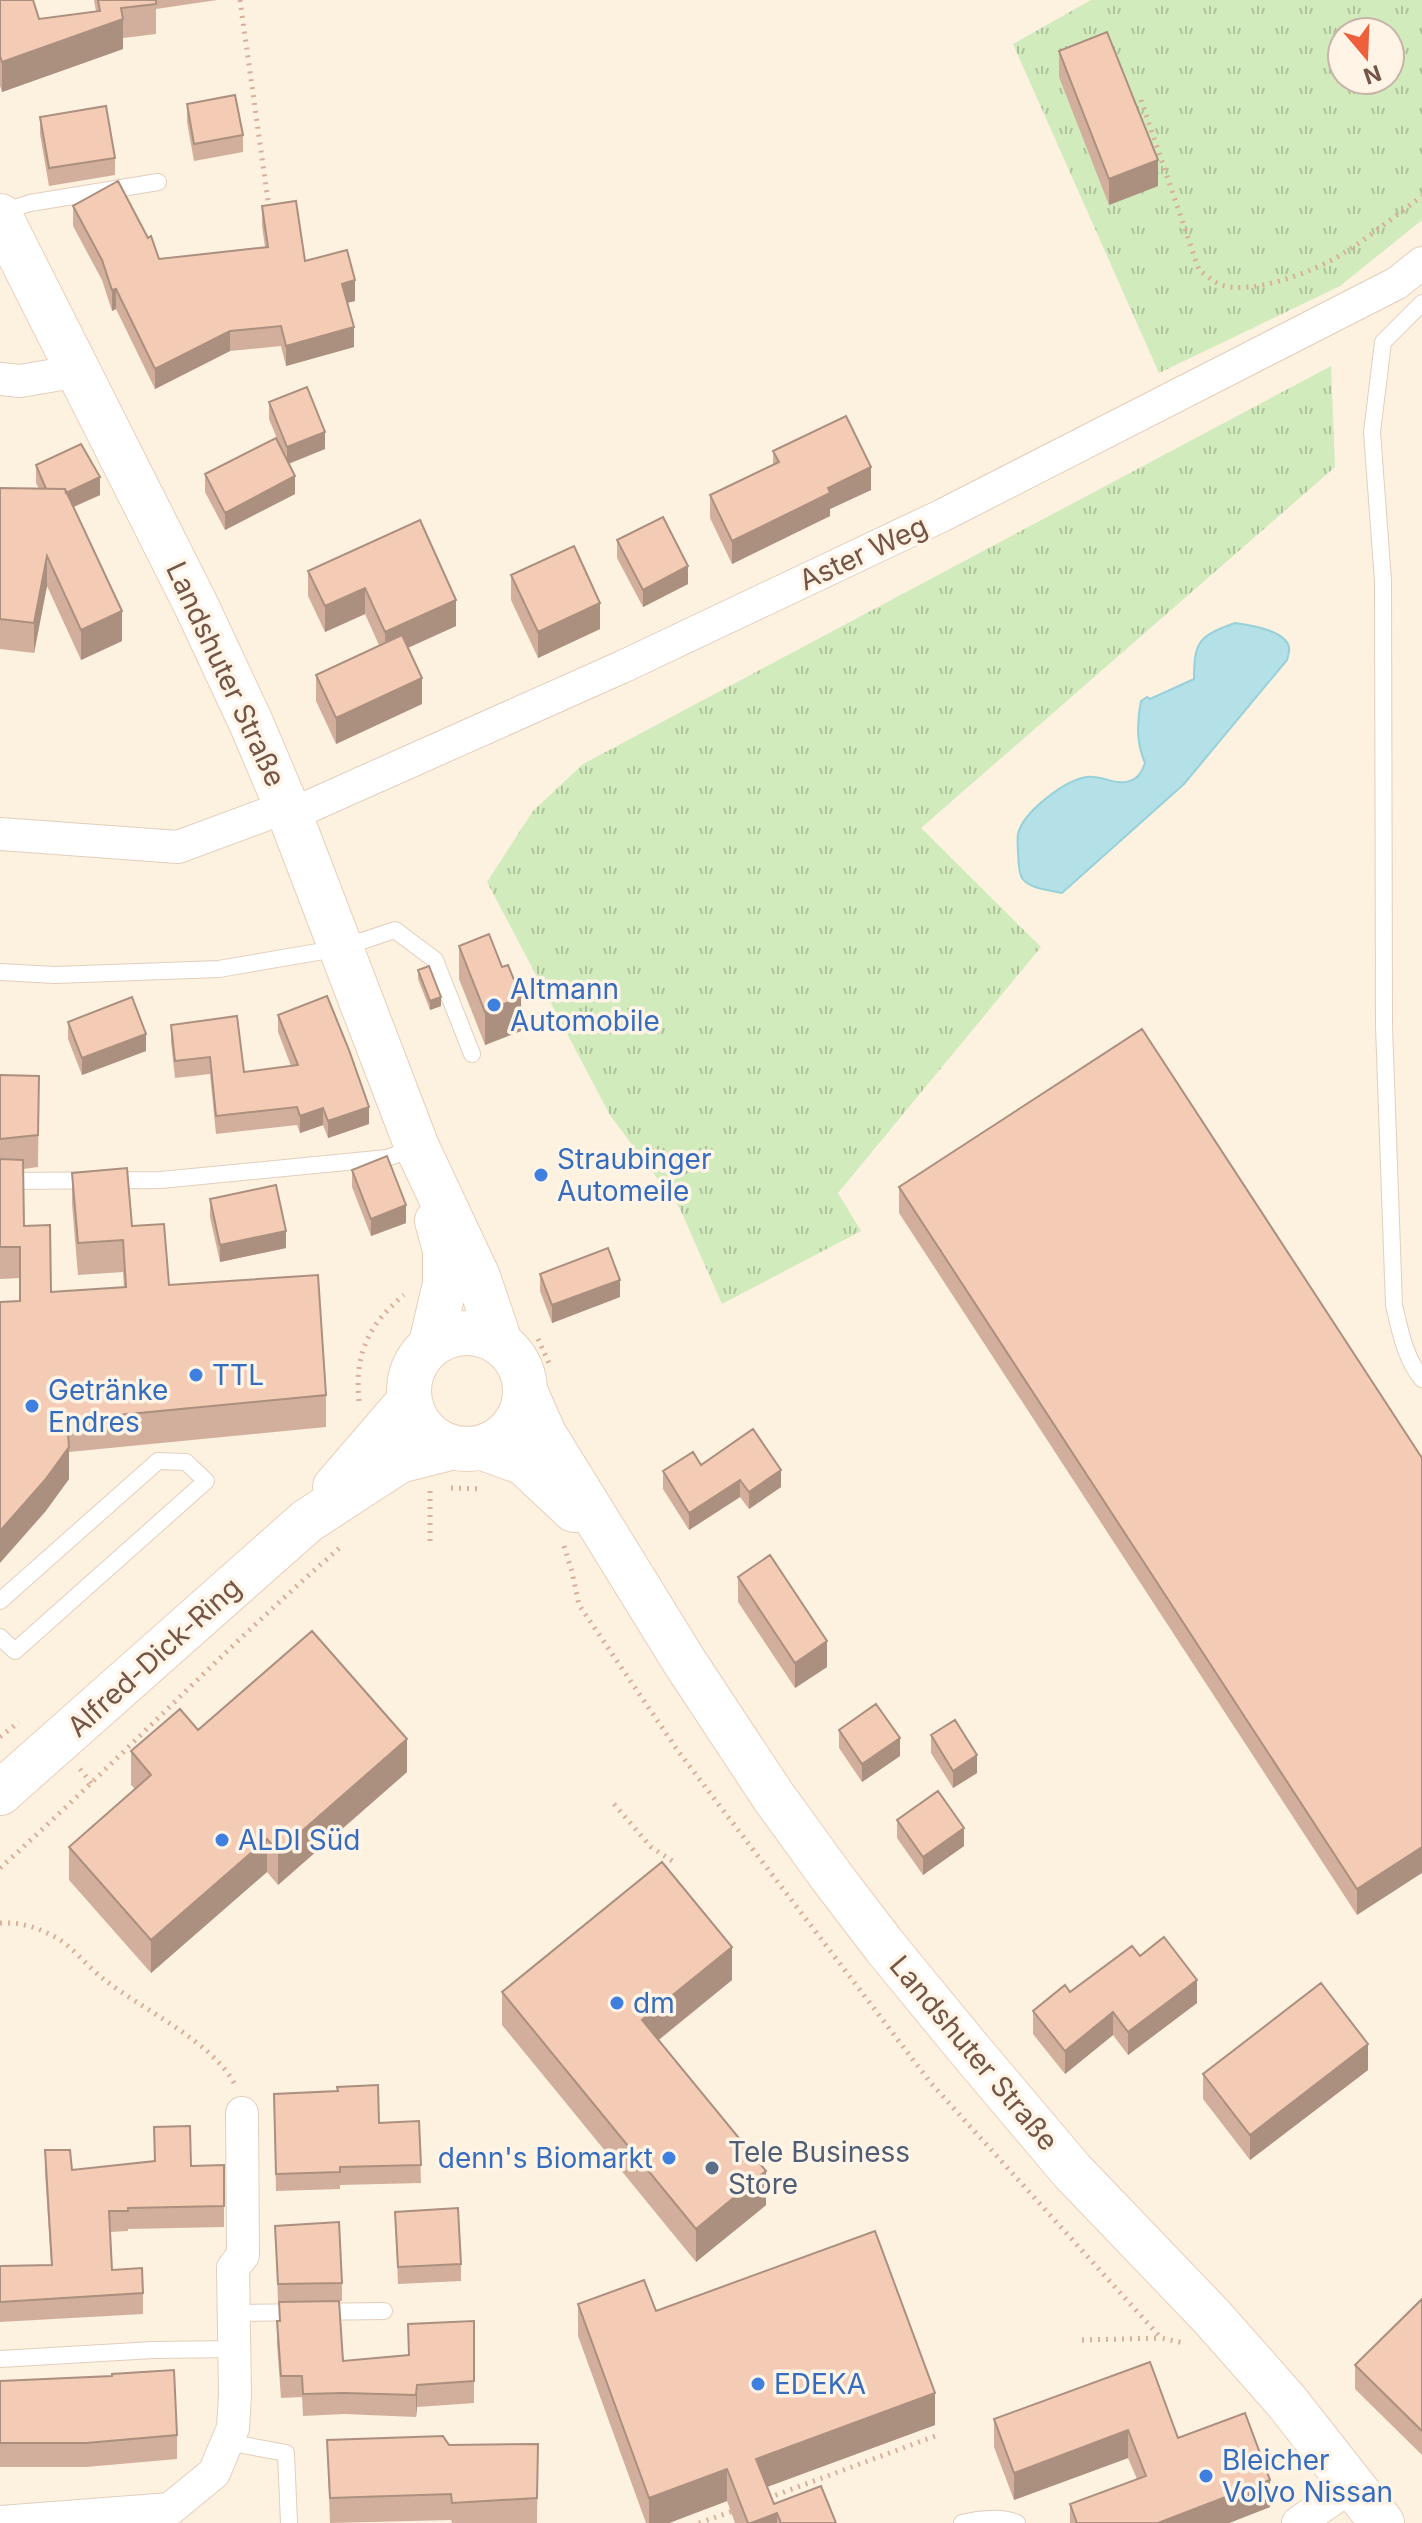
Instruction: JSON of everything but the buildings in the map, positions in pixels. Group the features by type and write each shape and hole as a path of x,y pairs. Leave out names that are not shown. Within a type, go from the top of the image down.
{"main road":[{"name":"Landshuter Straße","path":"0,214 212,637 252,725 417,1147 478,1277 500,1342"},
{"name":"Landshuter Straße","path":"417,1147 445,1250 445,1284 431,1344"},
{"path":"465,1332 484,1334 500,1342 514,1356 523,1373 526,1393 522,1411 513,1427 500,1440 466,1448 435,1441 423,1430 409,1401 408,1385 412,1369 420,1356 431,1344 447,1335 465,1332"},
{"name":"Landshuter Straße","path":"526,1393 544,1434 698,1683 773,1796 886,1948 1072,2171 1212,2317 1287,2402 1382,2523"},
{"name":"Alfred-Dick-Ring","path":"0,1793 307,1521 409,1401"},
{"name":"Landshuter Straße","path":"466,1448 524,1463 614,1547"},
{"name":"Alfred-Dick-Ring","path":"307,1521 399,1461 466,1448"}],"street":[{"name":"Aster Weg","path":"0,834 178,847 288,811 622,667 943,515 1397,283 1422,263"},
{"path":"0,379 20,381 79,371"},
{"path":"0,2522 170,2509 214,2473 233,2428 233,2268 243,2255 242,2113"},
{"path":"1298,2523 1353,2485"}],"lane":[{"path":"0,214 30,203 158,182"},
{"path":"1422,303 1383,342 1372,432 1383,581 1384,1026 1394,1305 1410,1358 1422,1379"},
{"path":"0,972 55,975 219,969 341,948 395,930 435,960 472,1054"},
{"path":"0,1181 161,1180 387,1158 417,1147"},
{"path":"0,1601 158,1461 186,1462 206,1481 15,1651 0,1637"},
{"path":"234,2313 384,2311"},
{"path":"0,2359 153,2350 235,2349"},
{"path":"227,2442 286,2453 289,2523"},
{"path":"962,2523 998,2519 1017,2523"}],"path":[{"path":"240,0 268,201"},
{"path":"1141,100 1199,270 1219,284 1240,289 1269,283 1341,256 1422,196"},
{"path":"429,1498 430,1542"},
{"path":"0,1868 92,1784 243,1634 351,1538"},
{"path":"614,1804 651,1847 677,1864"},
{"path":"0,1923 33,1926 57,1937 104,1980 209,2053 226,2068 237,2089 242,2113"},
{"path":"1082,2340 1161,2338"},
{"path":"759,2501 938,2435"},
{"path":"699,2523 744,2507"}],"green space":[{"path":"1091,0 1422,0 1422,220 1340,286 1159,373 1013,44"},
{"path":"1331,366 1335,467 921,828 1041,947 838,1193 861,1231 722,1304 680,1209 610,1115 487,882 533,811 583,764"}],"water":[{"path":"1235,623 1266,629 1281,636 1289,647 1287,660 1184,784 1062,893 1025,882 1019,869 1018,834 1028,816 1046,798 1078,779 1093,777 1125,782 1138,776 1145,763 1138,732 1141,701 1194,679 1195,656 1201,642 1213,632"}],"place":[{"name":"Altmann Automobile","path":"494,1005"},
{"name":"Straubinger Automeile","path":"541,1175"},
{"name":"TTL","path":"196,1375"},
{"name":"Getränke Endres","path":"32,1406"},
{"name":"ALDI Süd","path":"222,1840"},
{"name":"dm","path":"617,2003"},
{"name":"denn's Biomarkt","path":"669,2158"},
{"name":"Tele Business Store","path":"712,2168"},
{"name":"EDEKA","path":"758,2384"},
{"name":"Bleicher Volvo Nissan","path":"1206,2476"}]}
